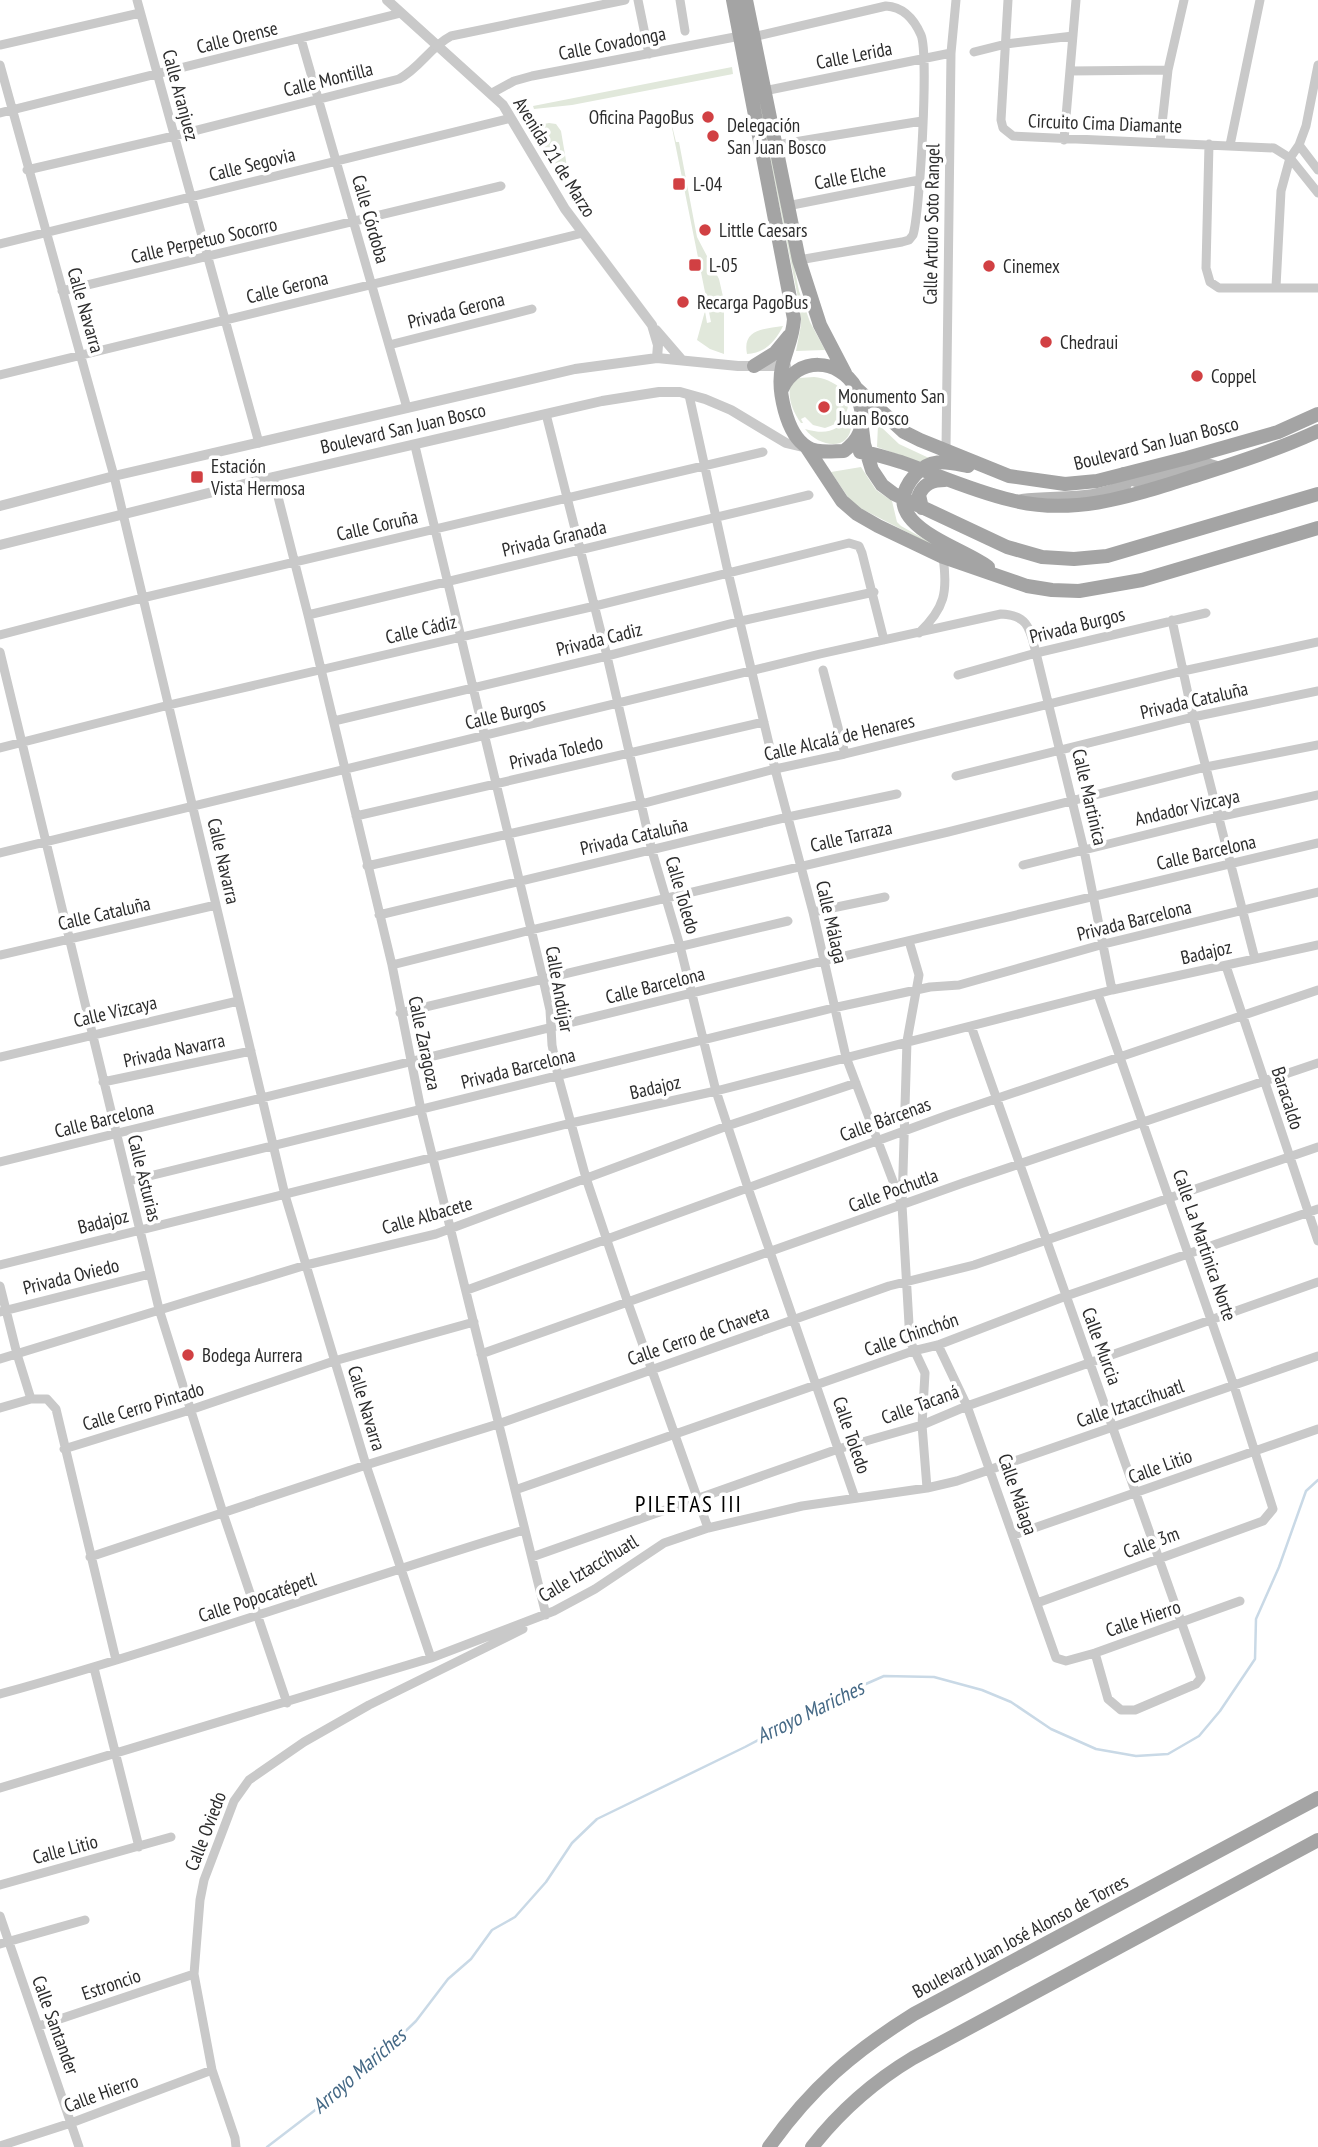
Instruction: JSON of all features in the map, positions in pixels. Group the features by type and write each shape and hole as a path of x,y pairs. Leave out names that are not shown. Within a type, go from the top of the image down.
{"main road":[{"path":"733,0 764,91 799,260 820,325 845,373 857,389 866,452 872,471 882,485 903,499 1007,547 1042,557 1074,559 1107,556 1318,494"},
{"path":"746,0 747,36 794,319 782,365 782,389 788,422 842,501 857,514 943,557 1027,586 1052,590 1079,591 1142,580 1318,528"},
{"path":"754,366 775,353 793,330"},
{"path":"782,389 793,372 800,368 823,365 845,373"},
{"name":"Boulevard San Juan Bosco","path":"857,389 904,432 1009,476 1065,484 1097,481 1177,461 1278,432 1318,414"},
{"path":"807,448 844,451 853,444 862,427"},
{"name":"Boulevard San Juan Bosco","path":"844,451 866,452 921,469 985,494 1056,508 1107,501 1220,468 1266,453 1318,431"},
{"path":"987,467 934,461 921,469 908,485 903,499 906,514 912,523 983,563 1002,578"},
{"path":"1015,501 1044,497 1077,497 1105,492 1122,486 1127,474 1142,481 1207,464 1220,468"},
{"path":"922,508 919,495 925,486 934,480 950,480"},
{"name":"Boulevard Juan José Alonso de Torres","path":"769,2147 825,2080 879,2036 914,2014 1318,1798"},
{"path":"812,2147 848,2104 888,2073 1318,1840"}],"street":[{"name":"Calle Aranjuez","path":"137,0 259,443"},
{"name":"Avenida 21 de Marzo","path":"387,0 492,93 511,118 552,189 652,325 658,345 657,358"},
{"name":"Calle Montilla","path":"27,170 399,79 413,70 438,44 460,34 625,0"},
{"path":"638,0 649,54"},
{"path":"680,0 685,31"},
{"name":"Calle Arturo Soto Rangel","path":"946,449 951,53 956,0"},
{"name":"Circuito Cima Diamante","path":"1008,0 1001,120 1003,128 1013,136 1274,148 1290,158"},
{"path":"1064,140 1076,0"},
{"path":"1160,142 1168,70 1184,0"},
{"path":"1230,145 1260,0"},
{"name":"Calle Covadonga","path":"492,93 514,81 532,76 747,36 886,6 903,10 913,21 921,36 924,60"},
{"path":"0,45 140,13"},
{"name":"Calle Orense","path":"0,113 401,13"},
{"path":"974,52 1006,44 1073,36"},
{"name":"Calle Córdoba","path":"300,39 407,408"},
{"name":"Calle Lerida","path":"764,91 951,53"},
{"path":"799,260 909,240 915,228 919,180 924,60"},
{"name":"Calle Navarra","path":"0,65 114,476 285,1195 366,1465 431,1658"},
{"path":"1276,287 1281,191 1290,158 1299,145 1306,126 1318,65"},
{"path":"1070,71 1168,70"},
{"name":"Calle Segovia","path":"0,244 511,118"},
{"path":"776,145 922,121"},
{"path":"1209,144 1206,268 1210,282 1219,288 1318,288"},
{"path":"1299,145 1318,170"},
{"path":"1290,158 1318,193"},
{"name":"Calle Elche","path":"787,206 919,180"},
{"name":"Calle Perpetuo Socorro","path":"62,290 501,186"},
{"name":"Calle Gerona","path":"0,375 583,233"},
{"name":"Privada Gerona","path":"389,345 532,309"},
{"path":"652,325 681,359"},
{"name":"Boulevard San Juan Bosco","path":"0,506 114,476 575,369 657,358 800,368"},
{"name":"Boulevard San Juan Bosco","path":"0,545 273,477 602,401 659,392 680,392 705,399 731,410 786,443 807,448"},
{"name":"Calle Málaga","path":"689,395 775,769 813,912 833,1009 846,1057 902,1205"},
{"name":"Calle Toledo","path":"546,414 595,606 652,851 680,946 716,1091 855,1498"},
{"name":"Calle Andújar","path":"415,446 543,979 550,1010 558,1076 606,1240 708,1528"},
{"name":"Calle Coruña","path":"0,635 142,598 763,452"},
{"name":"Calle Zaragoza","path":"273,477 368,866 421,1110 546,1615"},
{"name":"Privada Granada","path":"308,615 809,495"},
{"name":"Calle Cádiz","path":"0,748 169,705 595,606 849,542 859,546 874,592"},
{"path":"919,633 940,610 946,590 943,557"},
{"path":"874,592 884,640"},
{"name":"Privada Cadiz","path":"334,721 607,656 740,621 874,592"},
{"path":"940,610 953,625"},
{"name":"Privada Burgos","path":"958,675 1036,653 1206,613"},
{"name":"Calle Burgos","path":"0,853 752,670 1001,614 1019,616"},
{"name":"Calle Martinica","path":"1019,616 1030,631 1061,751 1112,990"},
{"path":"1172,620 1218,817 1255,959"},
{"name":"Calle Alcalá de Henares","path":"368,866 641,804 1183,671 1318,642"},
{"name":"Calle Asturias","path":"0,652 159,1309 223,1513 287,1703"},
{"path":"823,670 845,754"},
{"name":"Privada Cataluña","path":"956,776 1194,717 1318,691"},
{"name":"Privada Toledo","path":"356,816 764,722"},
{"name":"Calle Tarraza","path":"391,965 948,832 1206,767 1318,745"},
{"name":"Privada Cataluña","path":"379,915 788,817 897,794"},
{"name":"Andador Vizcaya","path":"1023,865 1318,795"},
{"name":"Calle Barcelona","path":"0,1162 823,961 1318,844"},
{"name":"Privada Barcelona","path":"129,1181 833,1009 943,985 959,985 1104,944 1318,892"},
{"path":"813,912 885,897"},
{"name":"Calle Cataluña","path":"0,955 216,905"},
{"path":"400,1013 788,921"},
{"path":"909,941 919,975 907,1041 902,1205 909,1341 925,1373 922,1425 927,1488"},
{"name":"Badajoz","path":"0,1265 571,1124 716,1091 1112,990 1318,945"},
{"name":"Baracaldo","path":"1226,966 1318,1241"},
{"name":"Calle Bárcenas","path":"467,1290 904,1131 1318,990"},
{"name":"Calle La Martinica Norte","path":"1098,994 1212,1319 1273,1509"},
{"name":"Calle Vizcaya","path":"0,1057 238,1001"},
{"name":"Calle Murcia","path":"971,1026 1201,1678 1196,1684 1128,1710 1114,1706 1108,1699 1095,1653"},
{"name":"Privada Navarra","path":"103,1082 251,1051"},
{"name":"Calle Pochutla","path":"481,1354 902,1205 1318,1063"},
{"name":"Calle Albacete","path":"0,1359 306,1265 452,1229 727,1126 856,1083"},
{"name":"Calle Cerro de Chaveta","path":"90,1557 498,1424 795,1319 905,1282 974,1265 1318,1147"},
{"name":"Calle Chinchón","path":"515,1490 913,1351 937,1345 1066,1296 1318,1209"},
{"name":"Privada Oviedo","path":"3,1311 150,1274"},
{"name":"Calle Tacaná","path":"532,1557 698,1496 838,1449 922,1425 967,1406 1318,1282"},
{"path":"0,1286 3,1311 31,1399"},
{"name":"Calle Cerro Pintado","path":"64,1449 334,1361 474,1322"},
{"name":"Calle Málaga","path":"937,1345 967,1406 1056,1658"},
{"name":"Calle Iztaccíhuatl","path":"0,1788 431,1658 546,1615 595,1589 664,1543 708,1528 778,1511 927,1488 991,1470 1318,1356"},
{"path":"0,1408 31,1399 47,1399 58,1413 64,1449 116,1660"},
{"name":"Calle Litio","path":"1014,1535 1318,1429"},
{"name":"Calle 3m","path":"1037,1603 1263,1521 1273,1509"},
{"name":"Calle Popocatépetl","path":"0,1694 94,1668 524,1530"},
{"name":"Calle Hierro","path":"1056,1658 1066,1661 1095,1653 1240,1601"},
{"name":"Calle Oviedo","path":"236,2147 212,2070 194,1974 204,1880 234,1801 241,1789 271,1764 343,1720 446,1666 486,1649 546,1615"},
{"path":"94,1668 138,1847"},
{"name":"Calle Litio","path":"0,1885 171,1837"},
{"name":"Calle Santander","path":"0,1916 4,1943 39,2026 79,2147"},
{"path":"4,1943 85,1920"},
{"name":"Estroncio","path":"39,2026 194,1974"},
{"name":"Calle Hierro","path":"0,2146 71,2123 212,2070"}],"shaded area":[{"path":"732,67 733,74 572,105 534,109 533,106"},
{"path":"756,87 799,291 810,322 825,350 796,351 801,325 799,303"},
{"path":"669,113 676,142 679,142 697,237 719,279 724,301 724,354 697,340 705,311 707,323 711,322"},
{"path":"544,124 556,124 561,131 572,196 536,135"},
{"path":"783,326 769,346 759,352 747,354 746,346 751,335"},
{"path":"814,377 836,385 847,400 848,408 844,416 837,423 825,428 813,425 805,417 801,419 801,423 790,401 790,385 799,378"},
{"path":"850,415 849,435 837,444 820,441 805,429 831,431"},
{"path":"878,424 899,444 929,458 919,462 877,447"},
{"path":"861,467 876,490 892,501 897,522 901,526 967,563 860,508 850,500 831,472"}],"waterway":[{"name":"Arroyo Mariches","path":"267,2147 357,2078 416,2021 448,1979 471,1959 492,1930 515,1917 546,1882 572,1843 597,1819 745,1747 859,1687 884,1676 934,1677 982,1690 1011,1702 1051,1729 1096,1749 1136,1756 1168,1754 1199,1736 1220,1711 1255,1659 1256,1619 1279,1567 1306,1491 1318,1480"}],"place":[{"name":"Oficina PagoBus","path":"708,117"},
{"name":"Delegación San Juan Bosco","path":"713,136"},
{"name":"L-04","path":"679,184"},
{"name":"Little Caesars","path":"705,230"},
{"name":"L-05","path":"695,265"},
{"name":"Cinemex","path":"989,266"},
{"name":"Recarga PagoBus","path":"683,302"},
{"name":"Chedraui","path":"1046,342"},
{"name":"Coppel","path":"1197,376"},
{"name":"Monumento San Juan Bosco","path":"824,407"},
{"name":"Estación Vista Hermosa","path":"197,477"},
{"name":"Bodega Aurrera","path":"188,1355"}],"district":[{"name":"PILETAS III","path":"689,1504"}]}
